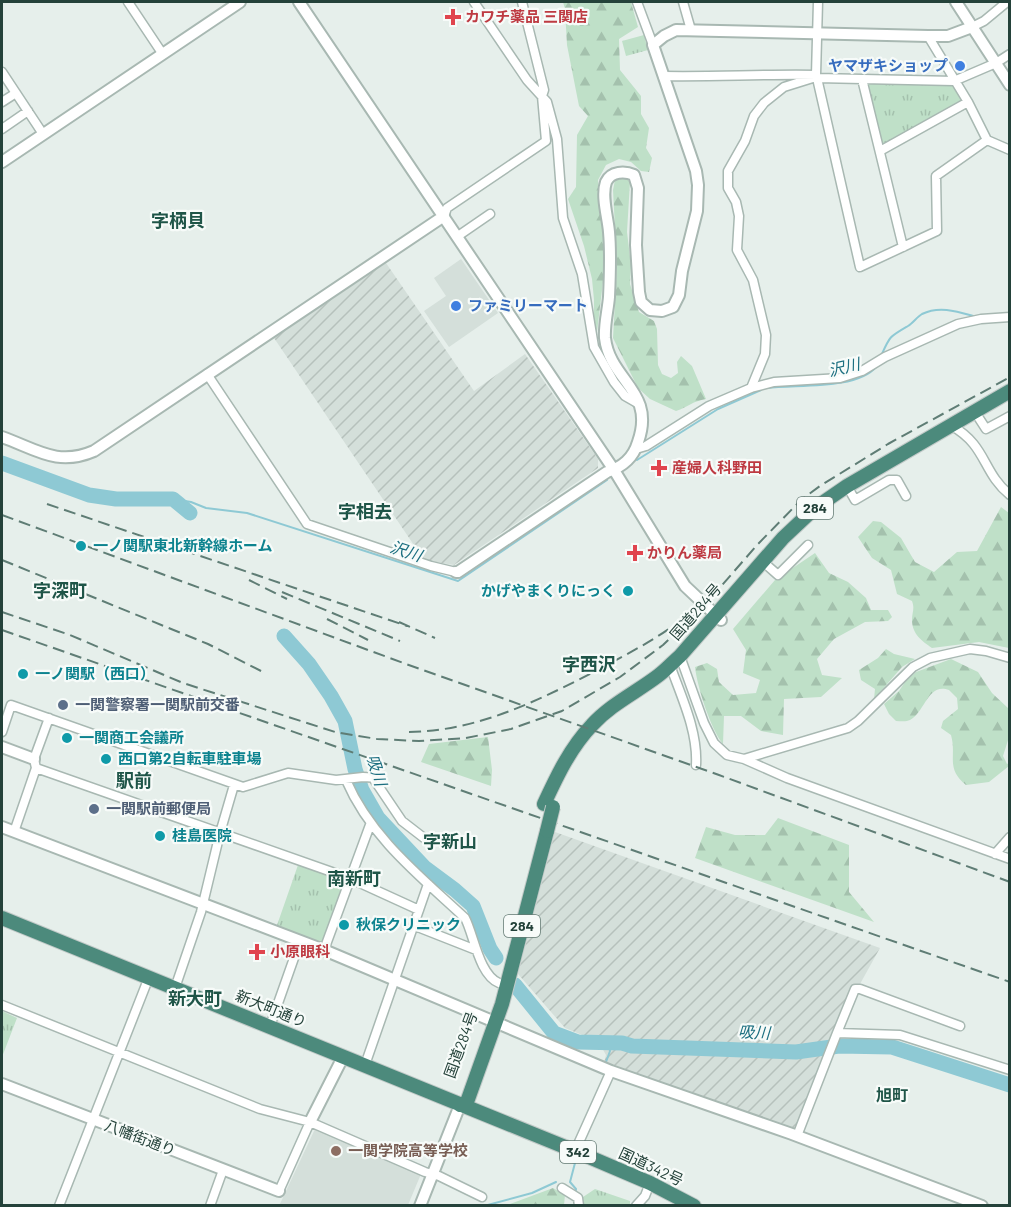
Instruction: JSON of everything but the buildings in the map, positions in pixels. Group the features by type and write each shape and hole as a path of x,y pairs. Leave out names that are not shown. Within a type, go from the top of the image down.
{"highway":[{"name":"国道284号","path":"978,415 1010,391"},
{"name":"国道284号","path":"493,1020 499,982 557,776 574,745 605,712 676,665 765,564 848,489 978,415 1010,400"},
{"name":"国道284号","path":"460,1105 459,1098 493,1020 542,829"},
{"name":"新大町通り","path":"2,918 460,1105"},
{"name":"国道342号","path":"460,1105 650,1183 694,1206"}],"street":[{"path":"128,2 162,53"},
{"path":"2,162 240,2"},
{"path":"299,2 614,470 685,586 718,617"},
{"path":"474,2 527,80 547,102 557,139 563,218 582,274 594,347 614,382 626,396 642,406"},
{"path":"2,437 43,455 58,458 86,454 444,216 447,208 546,141 542,96 544,90 522,2"},
{"path":"207,374 307,524 431,566 456,572 606,472 626,463 636,449 641,436 642,406 608,352 606,344 611,258 605,195 606,182 618,172 634,175 638,188 636,244 641,302 650,310 662,311 673,307 679,296 682,271 697,211 698,185 696,171 637,2"},
{"path":"683,2 691,30"},
{"path":"818,2 816,77 860,267 937,231 936,176 987,140"},
{"path":"956,2 1010,85"},
{"path":"653,45 676,30 948,36 984,21 1008,2"},
{"path":"928,36 968,102 987,140 1010,150"},
{"path":"663,76 730,77 747,74 954,81 996,63 1010,54"},
{"path":"2,72 43,134"},
{"path":"751,388 765,354 766,335 753,280 737,250 738,216 736,202 728,188 728,171 745,141 754,116 764,103 784,87 816,77"},
{"path":"862,79 903,247"},
{"path":"2,102 16,93"},
{"path":"880,151 968,102"},
{"path":"2,129 28,111"},
{"path":"458,236 490,214"},
{"path":"636,449 646,447 709,406 751,388 774,382 840,378 873,365 885,357 958,324 981,319 1010,317"},
{"path":"978,415 986,429 1010,416"},
{"path":"956,428 969,437 994,479 1010,495"},
{"path":"848,489 855,500 889,480 897,480 906,496"},
{"path":"765,564 778,575 808,545"},
{"path":"744,759 848,728 913,667 930,658 970,649 1010,658"},
{"path":"676,665 714,743 727,755 744,759 788,778 1010,860"},
{"path":"676,665 697,752 696,765"},
{"path":"2,732 11,705 243,787 288,773 348,780 372,778 402,821 424,838"},
{"path":"14,832 49,718"},
{"path":"2,747 35,763 349,878 419,910"},
{"path":"348,780 354,798 370,825 465,918 472,930 476,950 494,980 499,982"},
{"path":"175,988 203,904 234,785"},
{"path":"324,950 370,825"},
{"path":"2,827 324,950 611,1071 797,1136 982,1206"},
{"path":"995,854 1010,837"},
{"path":"365,1065 429,884"},
{"path":"414,926 476,950"},
{"path":"270,1026 300,942"},
{"path":"59,1206 149,978"},
{"path":"797,1136 855,989 960,1026"},
{"path":"2,1005 260,1109 310,1122 482,1197"},
{"path":"836,1036 900,1035 1010,1070"},
{"path":"279,1191 343,1057"},
{"path":"575,1151 611,1071"},
{"name":"八幡街通り","path":"2,1083 279,1191"},
{"path":"420,1206 460,1105"},
{"path":"210,1206 223,1170"},
{"path":"636,1206 645,1196 650,1183"},
{"path":"562,1188 578,1198 579,1206"}],"shaded area":[{"path":"461,259 498,313 449,347 424,311 446,296 434,278"},
{"path":"386,263 474,391 525,354 598,459 598,468 454,565 424,560 274,338"},
{"path":"555,832 880,948 835,1029 794,1130 604,1063 606,1055 602,1048 587,1037 565,1028 518,974"},
{"name":"一関学院高等学校","path":"315,1129 421,1174 408,1205 279,1206"}],"green space":[{"path":"563,2 631,2 638,27 619,39 620,70 641,96 641,114 649,128 646,148 652,158 649,172 641,171 631,162 619,159 606,165 598,180 605,265 597,332 594,329 592,279 584,246 568,199 576,187 577,135 588,116 579,106 567,45"},
{"path":"644,35 648,50 626,56 622,41"},
{"path":"870,82 954,85 961,101 885,147 880,147 866,87"},
{"path":"619,177 626,178 630,182 627,232 631,265 630,284 639,312 654,321 657,329 658,365 662,374 671,378 678,373 677,362 681,356 692,366 706,399 676,411 650,399 638,388 613,338 617,266 613,190 615,180"},
{"path":"1001,507 1009,513 1009,648 979,642 932,648 921,640 912,625 912,601 897,594 891,570 872,558 858,537 873,521 881,522 901,538 915,562 934,572 957,552 977,551"},
{"path":"815,553 829,573 848,582 866,598 871,610 888,610 892,617 888,621 865,622 834,639 817,659 822,675 842,678 821,697 784,699 783,735 761,731 741,716 724,716 723,744 705,707 695,667 707,663 717,669 719,682 733,695 756,693 760,680 743,673 746,650 733,629 775,580"},
{"path":"886,649 894,654 915,659 902,667 874,699 875,689 861,680 859,670 878,658"},
{"path":"951,659 978,672 992,693 1009,709 1009,737 1003,756 1009,766 989,782 966,785 956,773 951,735 941,728 943,721 958,709 957,698 949,690 936,690 915,716 907,721 896,721 884,704 916,672"},
{"path":"488,737 492,770 491,786 421,762 429,744"},
{"path":"778,818 849,845 849,892 874,922 695,858 706,827 735,835 765,835"},
{"path":"298,865 344,881 321,944 276,928"},
{"path":"2,1011 17,1018 2,1057"},
{"path":"553,1188 565,1195 564,1205 507,1205"},
{"path":"595,1189 630,1201 630,1205 584,1205 583,1197"}],"waterway":[{"name":"沢川","path":"881,356 891,338 929,311 956,311 977,317"},
{"name":"沢川","path":"767,388 841,383 867,374 876,367"},
{"name":"沢川","path":"637,460 718,409 761,390"},
{"name":"吸川","path":"2,463 89,495 116,499 173,499 190,513"},
{"name":"沢川","path":"173,499 191,502 206,508 247,513 458,581 607,480"},
{"name":"吸川","path":"284,636 309,664 345,721 362,790 378,818 424,867 473,906 490,949 496,958"},
{"name":"吸川","path":"515,985 554,1033 578,1042 796,1052 839,1046 892,1047 1010,1085"},
{"path":"606,1062 610,1051 608,1042"},
{"path":"565,1160 575,1163 570,1182 576,1189 575,1194"},
{"path":"484,1206 532,1193 556,1182"}],"railway":[{"path":"2,612 70,635 183,683 335,732 377,739 419,741 466,738 511,729 562,711 620,677 663,645 702,608 758,544 801,500 820,486 888,444 1010,377"},
{"path":"47,504 407,626"},
{"path":"2,515 1010,882"},
{"path":"2,560 208,644 265,673"},
{"path":"249,580 287,599"},
{"path":"282,592 400,641"},
{"path":"327,619 368,640"},
{"path":"399,622 435,638"},
{"path":"409,732 458,726 505,713 594,672 644,645 673,626"},
{"path":"2,630 1010,982"}],"place":[{"name":"カワチ薬品 三関店","path":"453,17"},
{"name":"ヤマザキショップ","path":"960,66"},
{"name":"ファミリーマート","path":"456,306"},
{"name":"産婦人科野田","path":"659,468"},
{"name":"一ノ関駅東北新幹線ホーム","path":"81,546"},
{"name":"かりん薬局","path":"635,553"},
{"name":"かげやまくりにっく","path":"628,591"},
{"name":"一ノ関駅（西口）","path":"23,674"},
{"name":"一関警察署一関駅前交番","path":"63,705"},
{"name":"一関商工会議所","path":"67,738"},
{"name":"西口第2自転車駐車場","path":"106,759"},
{"name":"一関駅前郵便局","path":"94,809"},
{"name":"桂島医院","path":"160,836"},
{"name":"秋保クリニック","path":"344,925"},
{"name":"小原眼科","path":"257,952"},
{"name":"一関学院高等学校","path":"336,1151"}],"district":[{"name":"字柄貝","path":"178,221"},
{"name":"字相去","path":"365,512"},
{"name":"字深町","path":"60,591"},
{"name":"字西沢","path":"589,665"},
{"name":"駅前","path":"134,781"},
{"name":"字新山","path":"450,842"},
{"name":"南新町","path":"354,879"},
{"name":"新大町","path":"195,999"},
{"name":"旭町","path":"892,1095"}]}
